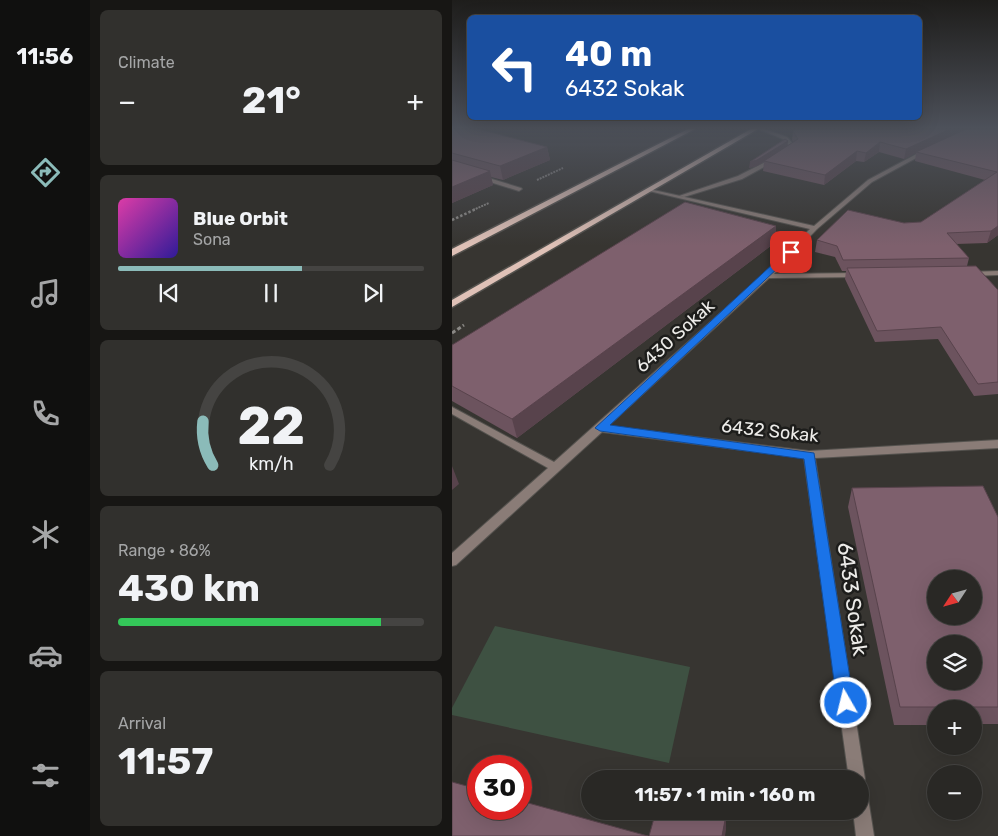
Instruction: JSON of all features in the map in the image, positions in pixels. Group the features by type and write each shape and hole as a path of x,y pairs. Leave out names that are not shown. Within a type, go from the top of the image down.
{"main road":[{"path":"452,253 616,168"},
{"path":"452,304 688,168"}],"street":[{"path":"682,196 725,184 761,168"},
{"name":"6430 Sokak","path":"452,561 767,276 815,228 870,181 895,168"},
{"path":"469,174 519,189"},
{"path":"651,190 815,228"},
{"path":"960,274 998,273"},
{"path":"767,276 864,275"},
{"path":"452,410 555,467"},
{"name":"6432 Sokak","path":"600,428 809,456 998,444"},
{"name":"6433 Sokak","path":"809,456 856,770"},
{"path":"863,820 865,836"}],"path":[{"path":"452,220 562,168"}],"green space":[{"path":"495,626 690,667 669,763 452,715 452,708"}],"building":[{"path":"452,168 480,168 490,171 452,187"},
{"path":"795,168 834,168 825,175"},
{"path":"981,168 998,168 998,226 991,231 947,233 969,258 843,260 837,246 817,240 848,210 904,223 921,222 997,172"},
{"path":"685,202 776,226 512,419 452,386 452,345"},
{"path":"976,266 998,290 998,382 978,384 941,327 877,331 847,268"},
{"path":"983,486 998,517 998,707 982,707 982,700 927,700 927,707 900,707 852,488"},
{"path":"452,782 467,786 467,820 532,820 532,804 581,818 581,820 590,820 648,836 452,836"},
{"path":"653,820 725,820 722,836 649,836"}],"route":[{"path":"791,252 600,428 809,456 846,703"}]}
